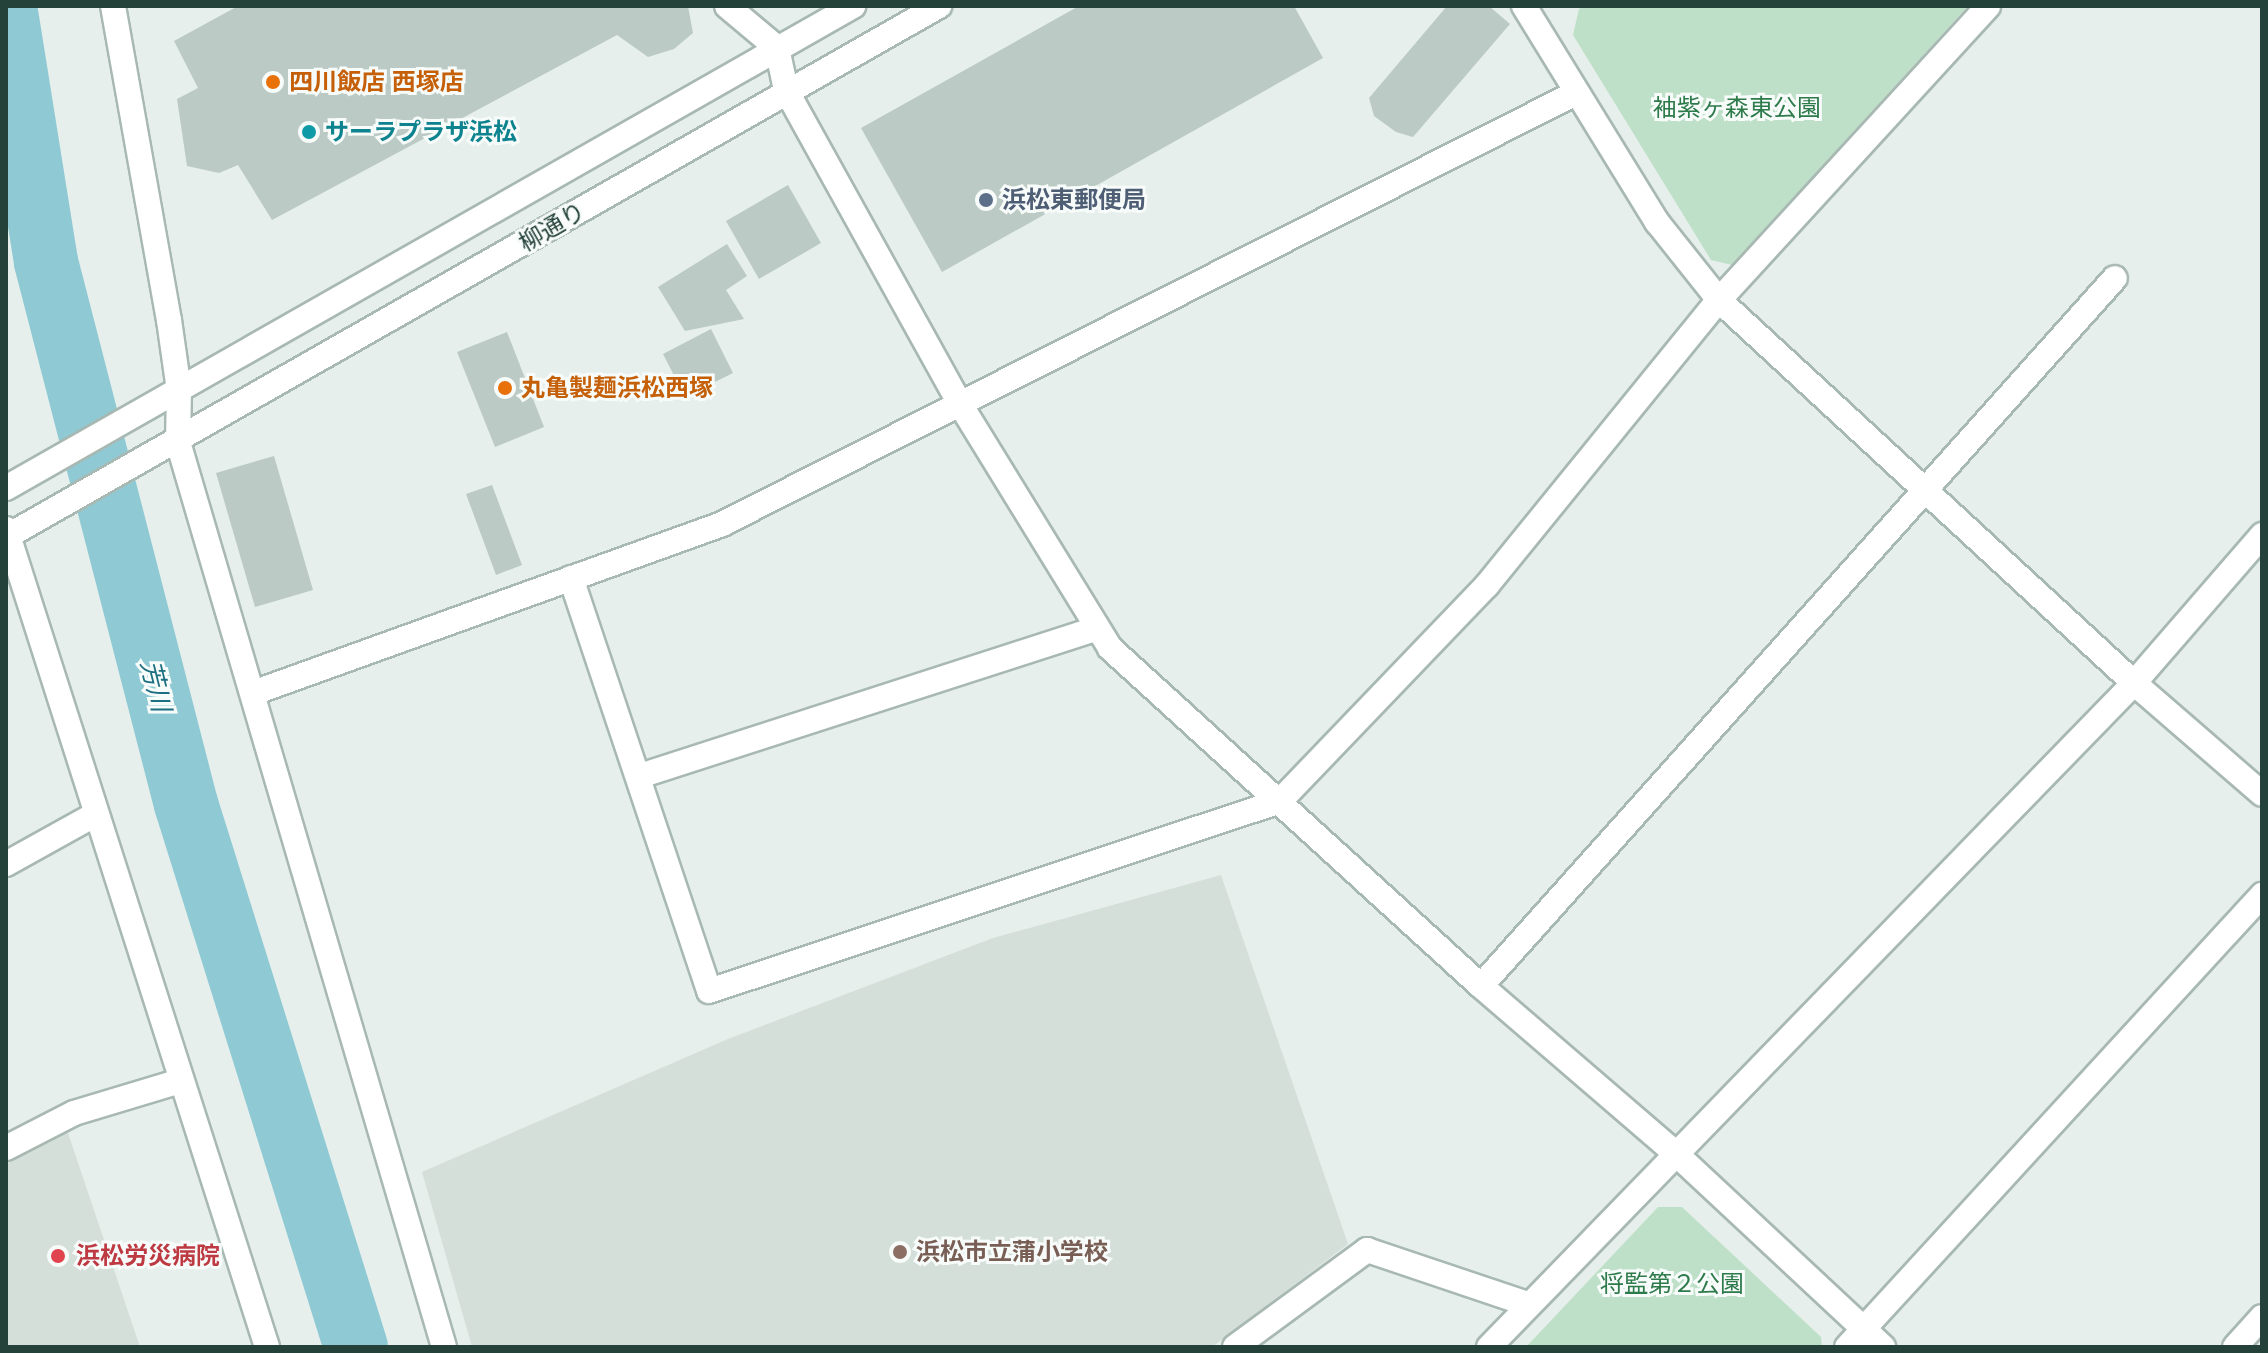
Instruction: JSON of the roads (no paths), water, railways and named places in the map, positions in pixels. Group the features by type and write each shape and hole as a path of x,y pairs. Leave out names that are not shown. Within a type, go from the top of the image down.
{"street":[{"path":"113,6 179,390 172,446 253,693 444,1347"},
{"path":"727,6 777,48 786,90 960,404 1110,648 1481,986 1674,1152 1856,1338 1883,1347"},
{"name":"柳通り","path":"16,482 157,405 853,6"},
{"name":"柳通り","path":"7,534 172,446 786,90 939,6"},
{"path":"1524,6 1574,94 1657,222 1719,300 2134,683 2262,794"},
{"path":"571,578 640,776 709,991 1280,801 1487,585 1719,300 1988,6"},
{"path":"253,693 722,524 1574,94"},
{"path":"1481,986 1922,488 2115,278"},
{"path":"7,534 267,1347"},
{"path":"1489,1347 1674,1152 2134,683 2262,535"},
{"path":"640,776 1096,629"},
{"path":"6,864 96,814"},
{"path":"1856,1338 2262,895"},
{"path":"6,1148 74,1113 180,1081"},
{"path":"1235,1347 1367,1250 1527,1304"},
{"path":"2235,1347 2262,1317"}],"waterway":[{"name":"芳川","path":"6,12 46,262 186,804 356,1347"}],"place":[{"name":"四川飯店 西塚店","path":"273,82"},
{"name":"サーラプラザ浜松","path":"309,132"},
{"name":"浜松東郵便局","path":"986,200"},
{"name":"丸亀製麺浜松西塚","path":"505,388"},
{"name":"浜松市立蒲小学校","path":"900,1252"},
{"name":"浜松労災病院","path":"58,1256"}],"park label":[{"name":"袖紫ヶ森東公園","path":"1737,108"},
{"name":"将監第２公園","path":"1672,1284"}]}
